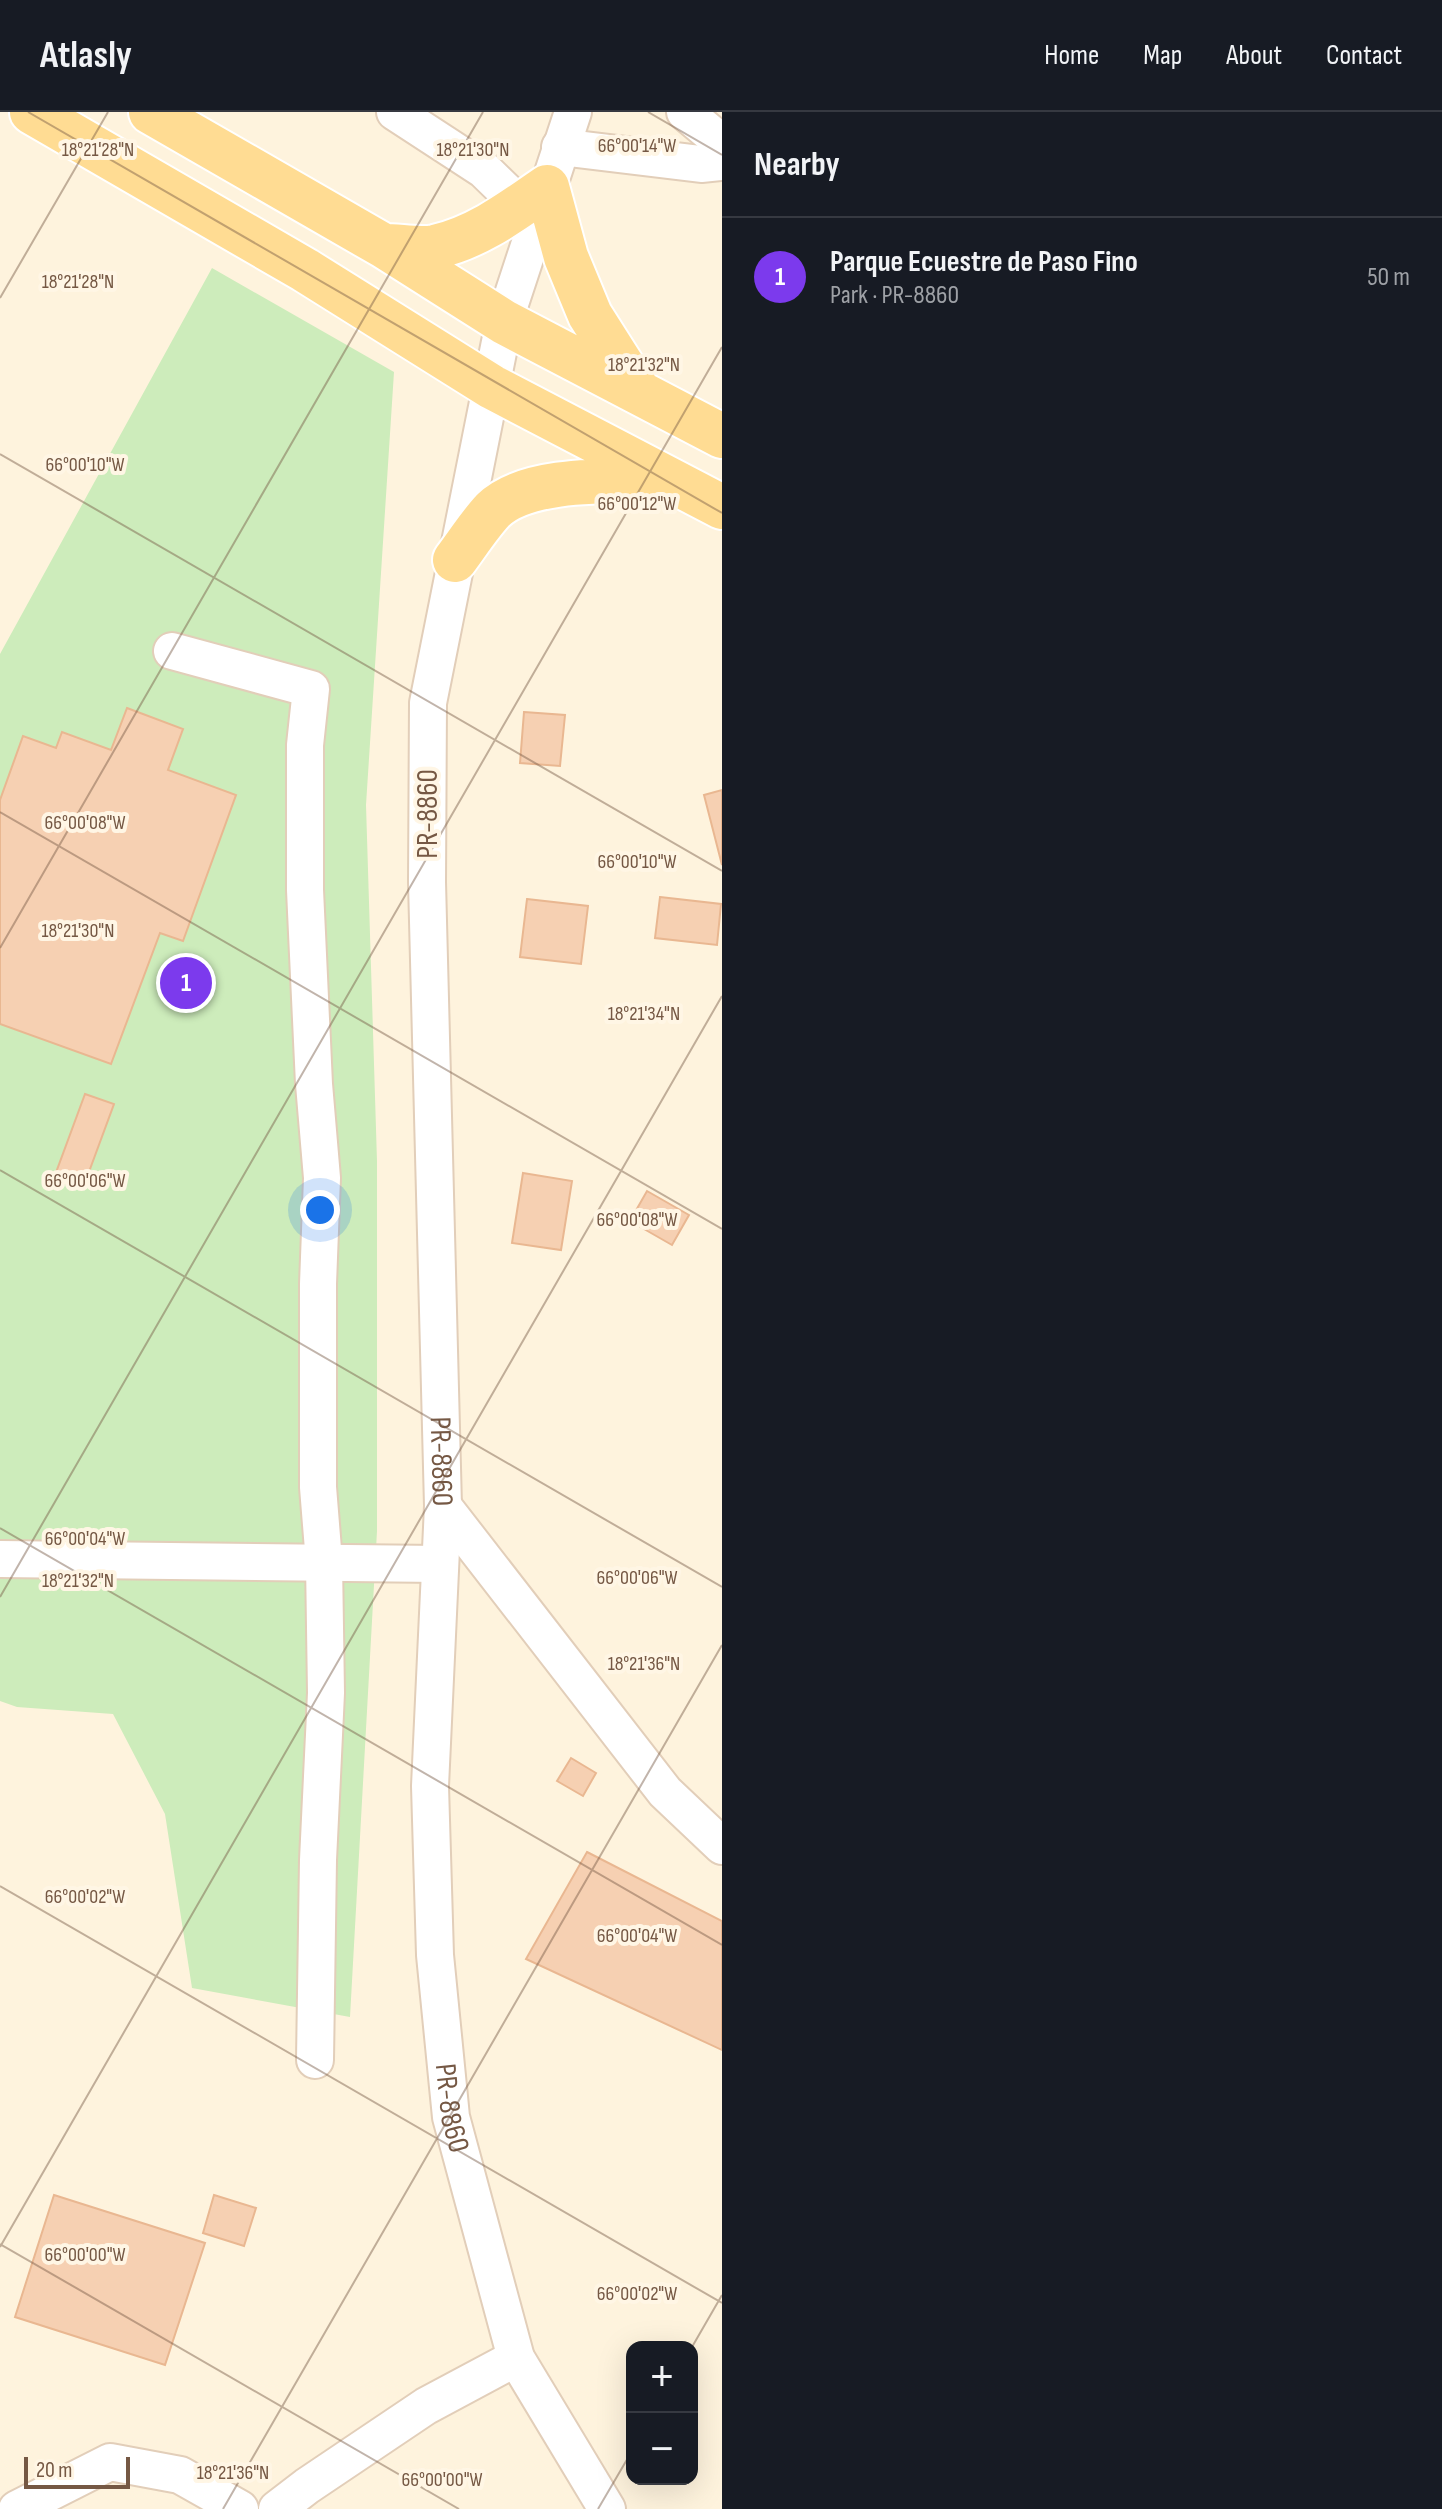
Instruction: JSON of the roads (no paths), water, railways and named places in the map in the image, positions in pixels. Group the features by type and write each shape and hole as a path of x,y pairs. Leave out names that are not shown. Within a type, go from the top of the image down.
{"main road":[{"path":"32,112 305,270 492,387 722,507"},
{"path":"151,112 384,246 504,322 722,436"},
{"path":"384,246 432,248 483,231 542,180 566,257 590,315 639,392"},
{"path":"455,560 493,510 514,495 542,486 671,479"}],"street":[{"path":"395,112 484,170 542,180 722,162"},
{"name":"PR-8860","path":"573,112 542,180 504,322 428,703 427,882 443,1506 430,1786 436,1970 451,2117 516,2358 607,2509"},
{"path":"685,112 722,143"},
{"path":"172,651 311,689 305,745 305,890 314,1084 322,1178 318,1284 318,1487 324,1562 326,1693 318,1860 315,2060"},
{"path":"443,1506 665,1792 722,1846"},
{"path":"0,1559 440,1564"},
{"path":"277,2509 426,2406 516,2358"},
{"path":"17,2509 110,2462 180,2475 240,2509"}],"place":[{"name":"Parque Ecuestre de Paso Fino","path":"186,983"}]}
